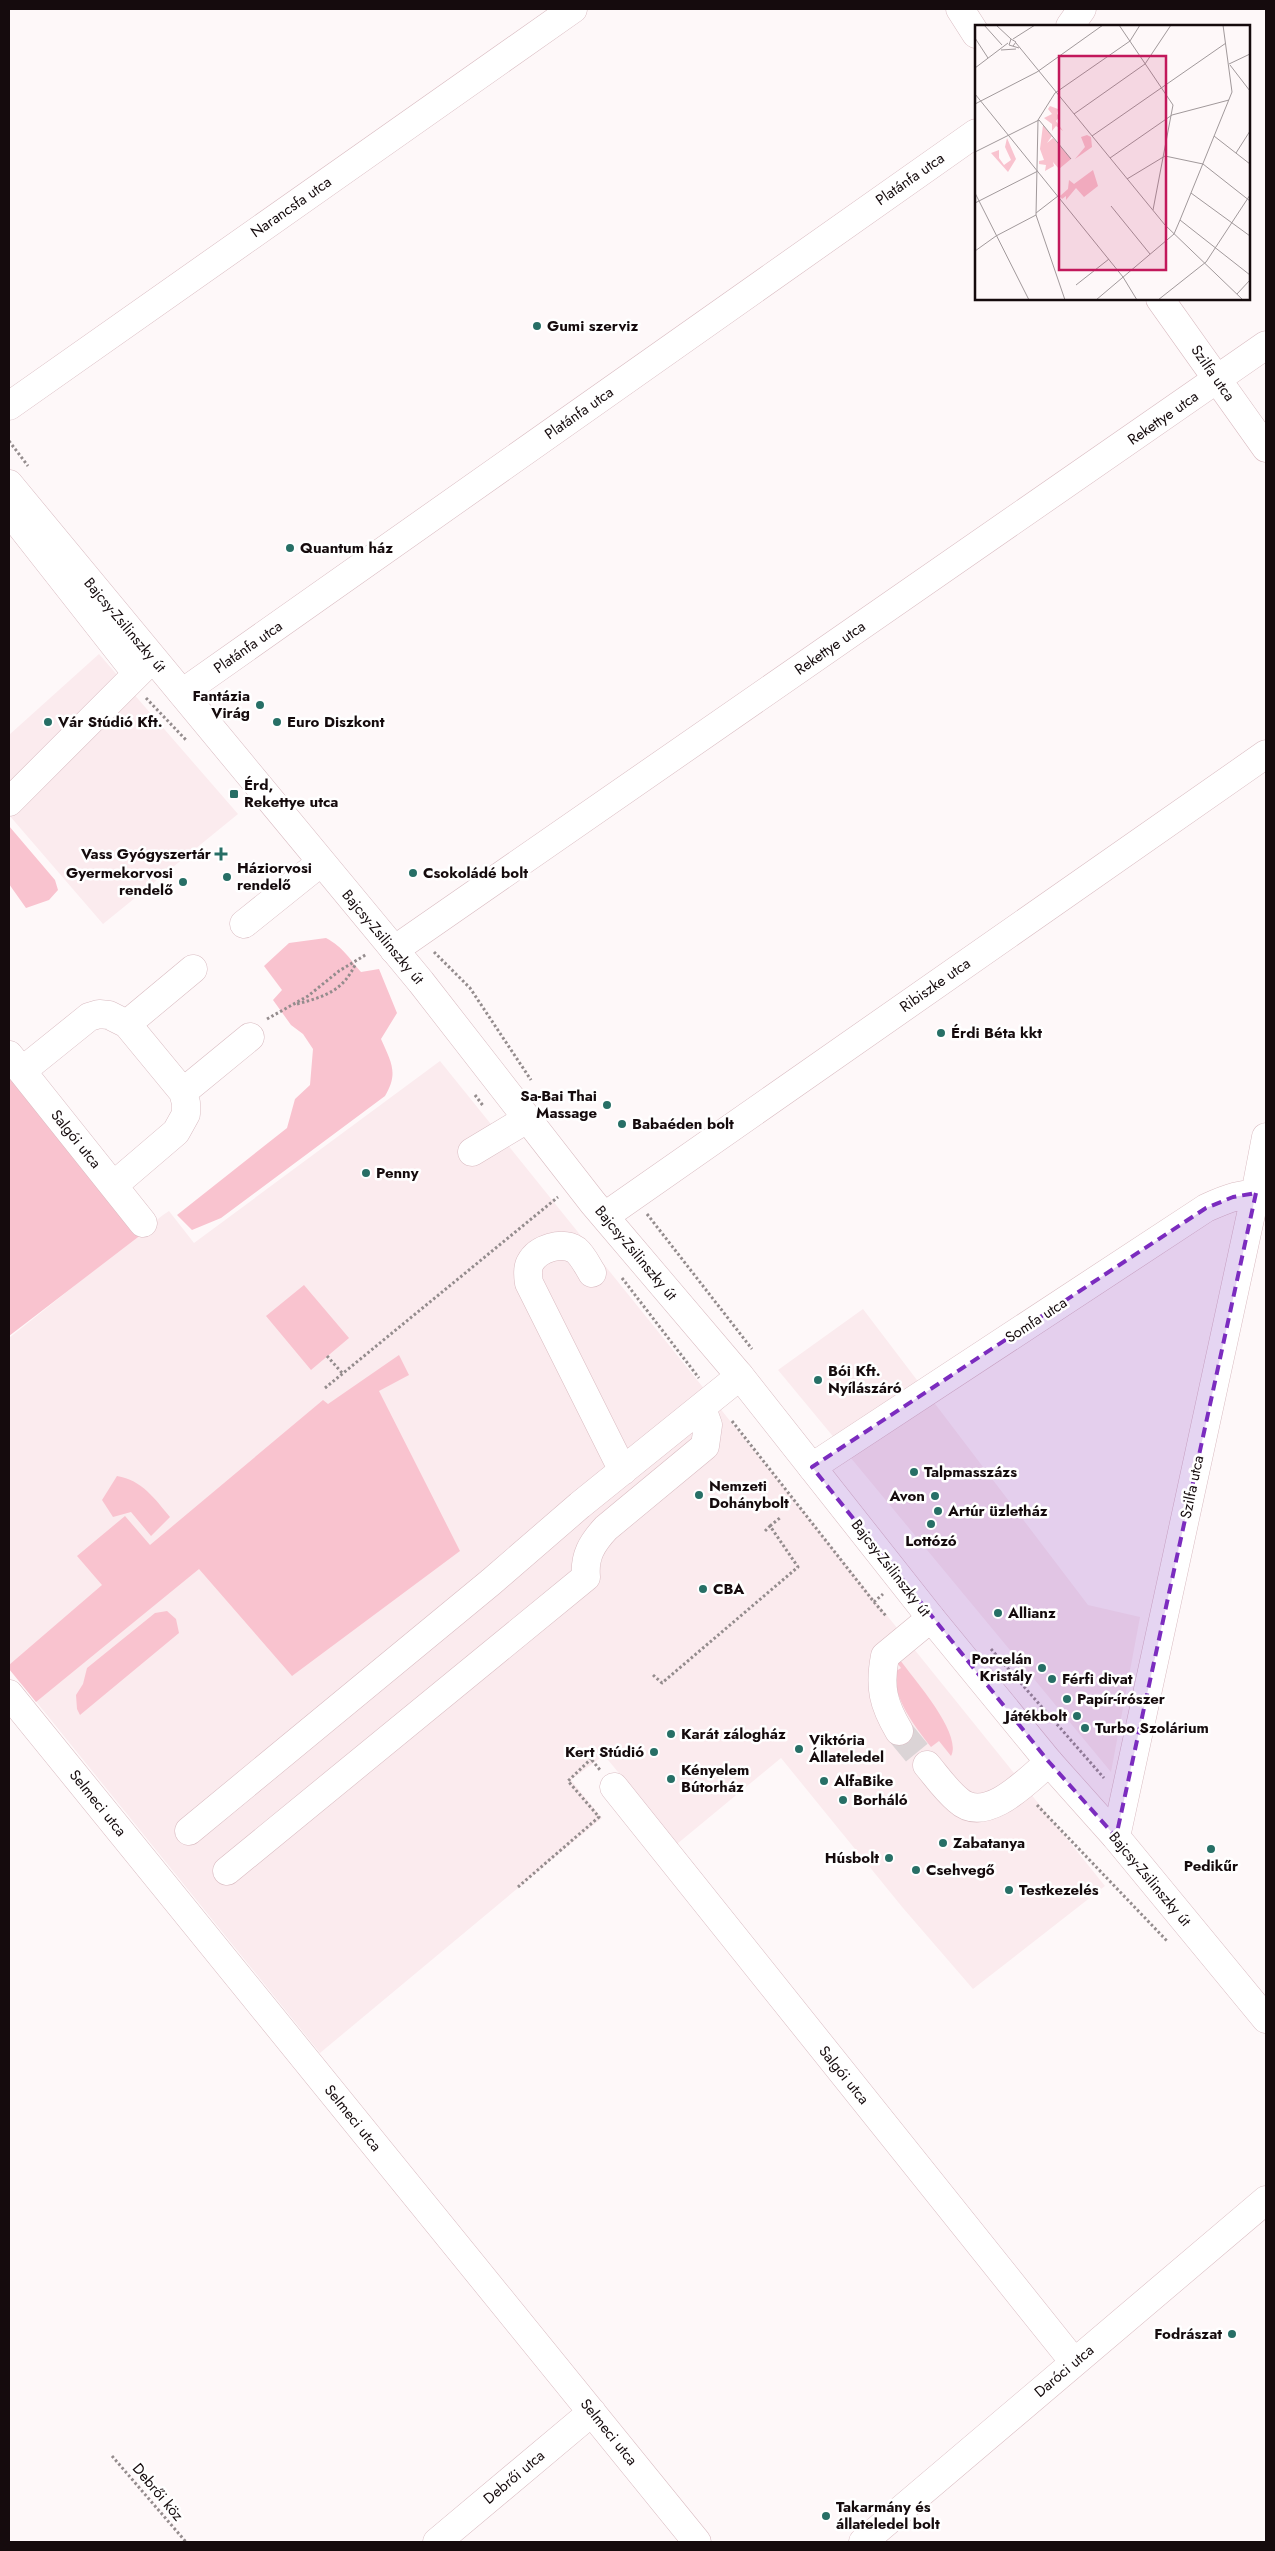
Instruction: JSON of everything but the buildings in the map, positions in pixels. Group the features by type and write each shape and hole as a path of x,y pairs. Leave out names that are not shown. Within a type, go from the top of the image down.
{"street":[{"name":"Narancsfa utca","path":"9,406 573,9"},
{"path":"960,9 975,32"},
{"path":"1071,25 1082,9"},
{"name":"Platánfa utca","path":"182,693 975,134"},
{"name":"Szilfa utca","path":"1161,300 1266,448"},
{"name":"Rekettye utca","path":"381,951 1266,345"},
{"name":"Bajcsy-Zsilinszky út","path":"9,484 145,666 182,693 320,863 381,951 527,1119 605,1216 740,1376 931,1618 1049,1762 1116,1837 1266,2019"},
{"path":"9,511 145,666 9,802"},
{"name":"Ribiszke utca","path":"605,1216 1266,754"},
{"path":"244,924 320,863"},
{"path":"127,1024 193,969"},
{"path":"15,1063 89,1017 99,1014 127,1024 183,1092 186,1114 183,1124 114,1185"},
{"path":"183,1092 250,1037"},
{"name":"Salgói utca","path":"15,1063 143,1223"},
{"path":"472,1152 527,1119"},
{"name":"Szilfa utca","path":"1116,1837 1261,1194 1266,1136"},
{"name":"Somfa utca","path":"812,1467 1206,1208 1233,1196 1261,1194"},
{"path":"592,1273 581,1255 574,1249 562,1246 550,1247 538,1254 530,1263 528,1275 529,1283 623,1471"},
{"path":"189,1831 740,1376"},
{"path":"228,1871 586,1577 585,1566 594,1541 606,1528 705,1446 708,1425 708,1403"},
{"path":"900,1731 887,1711 882,1691 885,1656 931,1618"},
{"name":"Selmeci utca","path":"9,1694 697,2542"},
{"path":"927,1765 959,1802 981,1807 1000,1802 1049,1762"},
{"name":"Salgói utca","path":"614,1787 1074,2362"},
{"name":"Daróci utca","path":"863,2542 1266,2200"},
{"name":"Debrői utca","path":"436,2542 592,2412"}],"path":[{"path":"294,1005 339,971 381,951"},
{"path":"250,1037 267,1019 281,1010 323,997 337,990 350,977 356,962"},
{"path":"325,1388 577,1182"},
{"path":"327,1356 343,1374"},
{"path":"708,1403 886,1616"},
{"path":"765,1531 781,1517"},
{"path":"653,1675 662,1683 798,1567 770,1526"},
{"path":"874,1602 901,1579"},
{"path":"576,1748 591,1758 614,1787"},
{"path":"518,1887 599,1818 568,1781 591,1758"},
{"path":"1035,1803 1171,1945"},
{"name":"Debrői köz","path":"112,2456 186,2542"}],"highlighted area":[{"path":"1256,1193 1116,1837 1049,1762 812,1467 1206,1208 1233,1197"}],"shaded area":[{"path":"99,654 238,814 103,924 9,815 9,735"},
{"path":"9,826 55,880 58,890 49,900 26,908 9,884"},
{"path":"326,938 342,949 361,972 379,969 397,1013 381,1039 388,1054 393,1074 389,1088 385,1096 221,1218 192,1230 177,1215 287,1128 295,1099 310,1085 313,1049 303,1034 291,1025 273,1000 282,990 264,966 289,943"},
{"path":"440,1061 1105,1886 973,1989 903,1908 781,1758 677,1844 604,1755 571,1780 602,1818 320,2053 9,1668 9,1338 169,1211 194,1243"},
{"path":"9,1072 142,1234 9,1336"},
{"path":"304,1285 349,1338 311,1370 266,1316"},
{"path":"863,1309 1088,1605 1140,1617 1111,1772 778,1370"},
{"path":"399,1355 409,1375 379,1391 460,1551 292,1676 199,1569 36,1702 9,1669 9,1665 102,1585 77,1556 125,1516 150,1545 323,1400 328,1404"},
{"path":"117,1476 126,1478 141,1486 170,1517 151,1536 131,1512 113,1517 102,1500"},
{"path":"167,1611 176,1619 179,1633 80,1715 77,1709 76,1695 83,1684 87,1668 155,1613"},
{"path":"900,1660 925,1692 944,1721 953,1746 951,1756 939,1741 931,1747 902,1704 893,1673 901,1668 898,1664"}],"tunnel":[{"path":"899,1731 927,1765"}],"place":[{"name":"Gumi szerviz","path":"537,326"},
{"name":"Quantum ház","path":"290,548"},
{"name":"Fantázia Virág","path":"260,705"},
{"name":"Vár Stúdió Kft.","path":"48,722"},
{"name":"Euro Diszkont","path":"277,722"},
{"name":"Érd, Rekettye utca","path":"234,794"},
{"name":"Vass Gyógyszertár","path":"221,854"},
{"name":"Csokoládé bolt","path":"413,873"},
{"name":"Háziorvosi rendelő","path":"227,877"},
{"name":"Gyermekorvosi rendelő","path":"183,882"},
{"name":"Érdi Béta kkt","path":"941,1033"},
{"name":"Sa-Bai Thai Massage","path":"607,1105"},
{"name":"Babaéden bolt","path":"622,1124"},
{"name":"Penny","path":"366,1173"},
{"name":"Bói Kft. Nyílászáró","path":"818,1380"},
{"name":"Talpmasszázs","path":"914,1472"},
{"name":"Nemzeti Dohánybolt","path":"699,1495"},
{"name":"Avon","path":"935,1496"},
{"name":"Artúr üzletház","path":"938,1511"},
{"name":"Lottózó","path":"931,1524"},
{"name":"CBA","path":"703,1589"},
{"name":"Allianz","path":"998,1613"},
{"name":"Porcelán Kristály","path":"1042,1668"},
{"name":"Férfi divat","path":"1052,1679"},
{"name":"Papír-írószer","path":"1067,1699"},
{"name":"Játékbolt","path":"1077,1716"},
{"name":"Turbo Szolárium","path":"1085,1728"},
{"name":"Karát zálogház","path":"671,1734"},
{"name":"Viktória Állateledel","path":"799,1749"},
{"name":"Kert Stúdió","path":"654,1752"},
{"name":"Kényelem Bútorház","path":"671,1779"},
{"name":"AlfaBike","path":"824,1781"},
{"name":"Borháló","path":"843,1800"},
{"name":"Zabatanya","path":"943,1843"},
{"name":"Pedikűr","path":"1211,1849"},
{"name":"Húsbolt","path":"889,1858"},
{"name":"Csehvegő","path":"916,1870"},
{"name":"Testkezelés","path":"1009,1890"},
{"name":"Fodrászat","path":"1232,2334"},
{"name":"Takarmány és állateledel bolt","path":"826,2516"}]}
